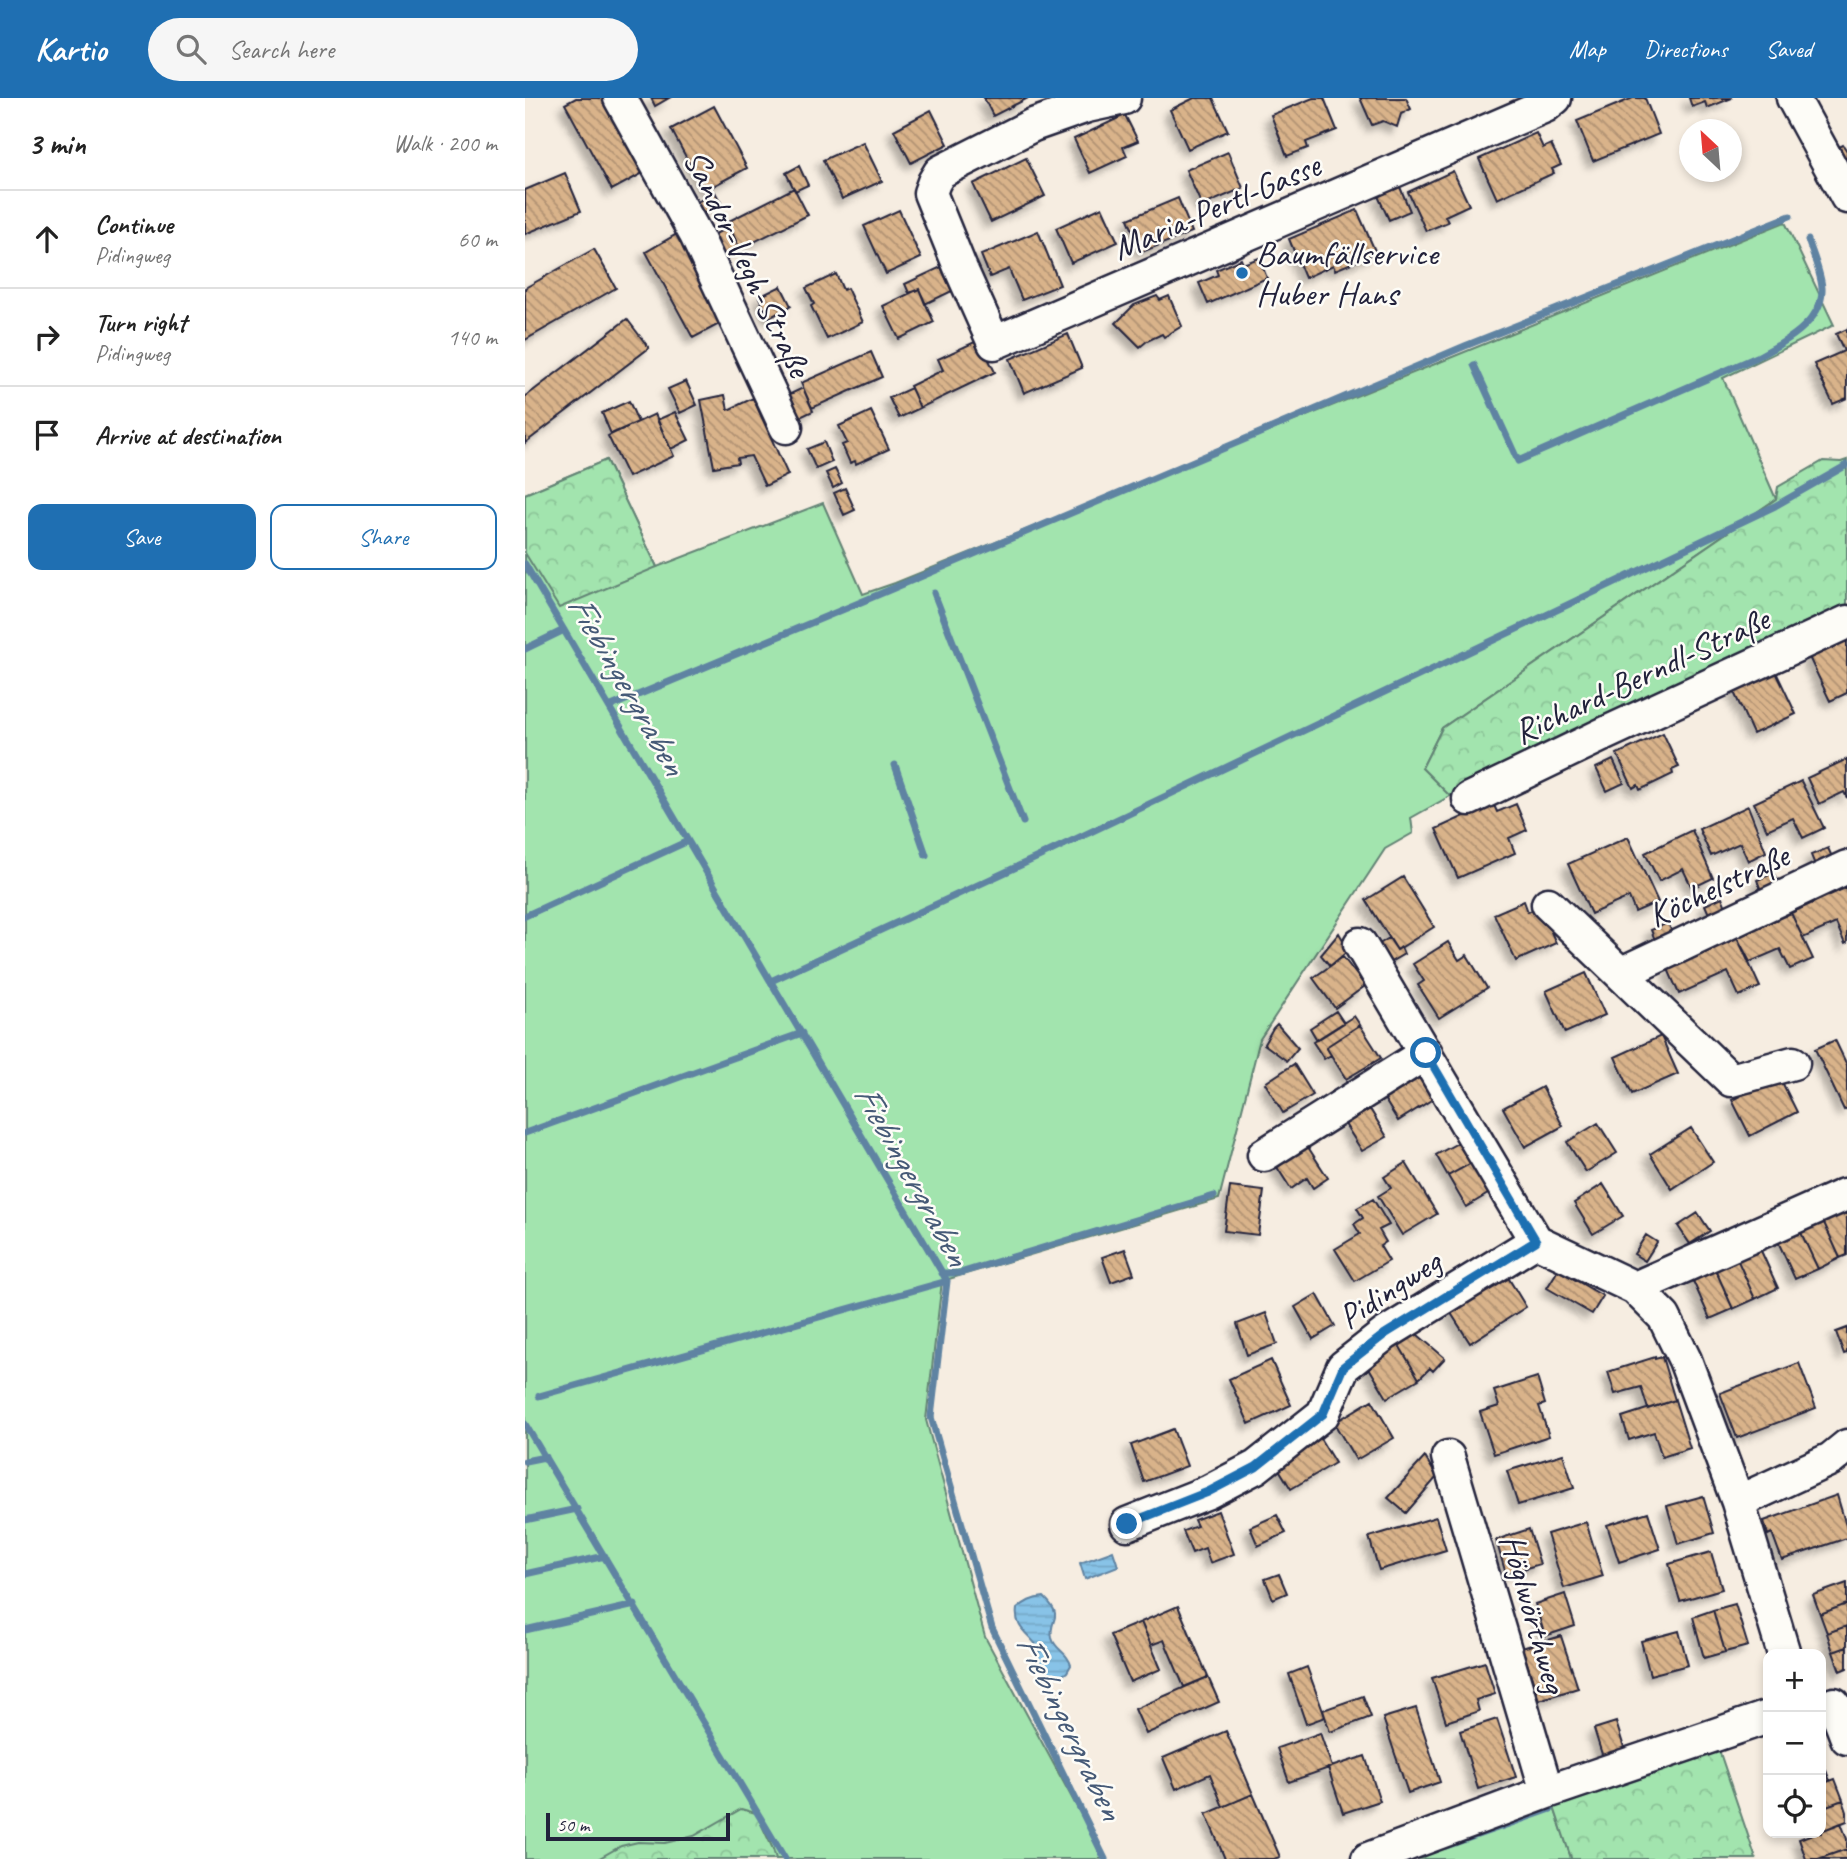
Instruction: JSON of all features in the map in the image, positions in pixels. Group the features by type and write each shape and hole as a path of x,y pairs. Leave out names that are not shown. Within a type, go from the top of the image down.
{"street":[{"name":"Sandor-Vegh-Straße","path":"620,98 696,234 786,427"},
{"name":"Maria-Pertl-Gasse","path":"1124,98 1087,106 1033,125 940,172 934,182 930,193 994,343 1550,102"},
{"path":"1793,98 1847,197"},
{"name":"Richard-Berndl-Straße","path":"1469,799 1847,622"},
{"name":"Köchelstraße","path":"1622,973 1847,867"},
{"name":"Köchelstraße","path":"1548,904 1731,1080 1793,1063"},
{"path":"1360,944 1536,1241 1635,1288 1664,1317 1685,1360 1738,1502 1782,1649"},
{"path":"1264,1156 1426,1053"},
{"path":"1635,1288 1844,1195"},
{"name":"Pidingweg","path":"1127,1524 1208,1492 1256,1467 1323,1414 1343,1367 1385,1334 1536,1241"},
{"path":"1738,1502 1831,1459 1847,1446"},
{"name":"Höglwörthweg","path":"1448,1457 1547,1792"},
{"path":"1834,1702 1847,1738"},
{"path":"1368,1859 1547,1792 1763,1719"}],"green space":[{"path":"1785,222 1834,325 1723,378 1776,499 1442,728 1422,768 1450,796 1411,818 1413,833 1385,849 1260,1039 1219,1199 942,1281 926,1420 985,1637 1105,1859 525,1859 525,494 606,460 657,567 823,503 863,594"},
{"path":"606,460 657,567 559,608 525,553 525,494"},
{"path":"1847,460 1847,612 1473,782 1450,796 1422,768 1442,728 1776,499 1778,487 1823,461"},
{"path":"1719,1750 1756,1859 1570,1859 1554,1807"},
{"path":"1554,1807 1570,1859 1407,1859"},
{"path":"741,1809 756,1813 776,1859 598,1859 621,1846 638,1842 665,1843 694,1836"}],"water":[{"path":"1113,1551 1118,1566 1085,1579 1080,1563"},
{"path":"1044,1597 1055,1614 1052,1638 1071,1665 1060,1677 1042,1668 1038,1660 1039,1649 1018,1622 1017,1609 1032,1599"}],"building":[{"path":"576,98 602,98 643,173 612,190 565,104"},
{"path":"651,98 669,98 655,106"},
{"path":"984,98 1028,98 993,116"},
{"path":"1194,98 1213,98 1228,131 1188,149 1170,110"},
{"path":"1313,98 1324,98 1337,130 1306,142 1308,148 1287,156 1271,115"},
{"path":"1360,98 1406,98 1411,109 1401,114 1397,127 1383,121 1372,125"},
{"path":"1633,98 1645,98 1659,134 1593,161 1577,121"},
{"path":"1689,98 1732,98 1707,108 1705,102 1692,107"},
{"path":"714,106 747,168 704,191 671,129"},
{"path":"931,110 948,144 911,163 894,130"},
{"path":"1125,115 1138,141 1123,147 1127,156 1090,173 1074,139"},
{"path":"1536,133 1543,148 1551,144 1561,165 1552,169 1554,173 1497,199 1479,159"},
{"path":"863,142 882,181 842,199 823,160"},
{"path":"1843,145 1847,151 1847,167 1833,150"},
{"path":"1228,152 1243,188 1202,206 1186,170"},
{"path":"1026,158 1045,196 991,222 973,184"},
{"path":"799,166 808,185 795,191 786,173"},
{"path":"1453,171 1469,205 1445,216 1448,222 1426,231 1408,192"},
{"path":"565,173 581,211 525,234 525,190"},
{"path":"1400,187 1410,211 1389,220 1378,196"},
{"path":"794,188 808,215 740,249 727,222"},
{"path":"715,192 721,203 699,216 692,205"},
{"path":"1178,198 1192,232 1142,252 1128,219"},
{"path":"1102,207 1118,242 1071,263 1056,228"},
{"path":"899,210 921,258 886,274 864,226"},
{"path":"1357,210 1376,253 1335,270 1333,265 1305,278 1289,239"},
{"path":"729,227 739,247 721,256 711,236"},
{"path":"1038,231 1060,285 1022,300 1009,269 990,277 981,255"},
{"path":"677,234 725,321 693,338 646,252"},
{"path":"594,249 616,288 525,340 525,288"},
{"path":"1259,258 1267,278 1208,304 1199,283 1218,275 1216,270 1241,259 1243,264"},
{"path":"941,267 952,291 925,304 919,289 909,293 905,284"},
{"path":"836,274 843,290 847,288 863,322 827,339 811,306 814,304 806,288"},
{"path":"781,286 791,306 769,318 759,297"},
{"path":"919,289 934,322 899,339 883,306"},
{"path":"1157,296 1160,300 1169,296 1182,326 1164,337 1162,334 1147,341 1140,347 1116,323 1134,305"},
{"path":"627,319 649,348 525,443 525,397"},
{"path":"1847,329 1847,398 1833,404 1814,364 1844,351 1836,334"},
{"path":"1068,334 1082,368 1024,393 1010,359"},
{"path":"979,340 995,372 920,408 910,386 943,370 938,359"},
{"path":"871,352 882,377 812,408 801,383"},
{"path":"686,381 697,405 680,413 668,389"},
{"path":"803,388 813,411 796,419 786,396"},
{"path":"911,388 920,408 899,418 889,398"},
{"path":"725,395 728,410 753,398 788,475 765,486 751,456 737,458 738,463 714,467 701,400"},
{"path":"629,401 638,422 611,434 602,413"},
{"path":"871,411 889,449 856,464 855,461 850,463 842,445 847,443 839,426"},
{"path":"675,412 689,440 671,449 657,420"},
{"path":"655,414 674,456 628,477 608,436"},
{"path":"824,442 832,462 816,469 807,449"},
{"path":"835,469 842,483 833,488 826,473"},
{"path":"845,488 855,510 844,515 834,493"},
{"path":"1847,639 1847,693 1830,701 1808,655"},
{"path":"1775,670 1796,714 1753,734 1733,690"},
{"path":"1663,733 1679,767 1672,770 1673,774 1640,790 1638,785 1633,788 1617,754"},
{"path":"1847,759 1847,798 1844,792 1819,804 1807,778"},
{"path":"1613,760 1624,783 1607,791 1596,768"},
{"path":"1801,781 1824,828 1803,838 1793,818 1767,830 1754,803"},
{"path":"1493,803 1497,812 1516,804 1527,830 1509,838 1515,853 1458,878 1436,829"},
{"path":"1748,806 1766,852 1748,861 1740,843 1711,856 1699,829"},
{"path":"1692,830 1713,878 1692,888 1683,869 1659,881 1645,853"},
{"path":"1628,837 1658,902 1635,912 1629,897 1591,914 1568,864"},
{"path":"1828,848 1832,857 1815,865 1811,855"},
{"path":"1774,873 1778,882 1761,890 1757,880"},
{"path":"1403,877 1434,927 1397,950 1366,900"},
{"path":"1845,888 1847,943 1845,944 1836,923 1803,938 1791,913"},
{"path":"1722,897 1726,907 1709,914 1705,905"},
{"path":"1524,901 1528,912 1540,907 1556,943 1516,961 1494,914"},
{"path":"1791,913 1813,959 1790,969 1780,949 1750,962 1737,937"},
{"path":"1668,923 1672,932 1655,940 1651,930"},
{"path":"1339,933 1349,950 1330,966 1321,955"},
{"path":"1737,937 1760,987 1739,996 1728,972 1679,994 1668,969"},
{"path":"1389,938 1397,950 1401,947 1404,954 1387,964 1376,946"},
{"path":"1448,942 1459,960 1467,955 1487,988 1439,1018 1418,985 1424,981 1413,964"},
{"path":"1343,957 1365,986 1335,1008 1313,978"},
{"path":"1586,973 1605,1015 1565,1033 1546,991"},
{"path":"1336,1011 1344,1023 1317,1040 1310,1028"},
{"path":"1354,1016 1360,1025 1326,1047 1331,1055 1324,1059 1313,1042"},
{"path":"1277,1024 1298,1048 1287,1061 1264,1044"},
{"path":"1360,1025 1381,1058 1346,1079 1326,1047"},
{"path":"1661,1036 1678,1074 1632,1094 1615,1057"},
{"path":"1835,1040 1847,1065 1847,1108 1844,1110 1815,1049"},
{"path":"1294,1064 1313,1095 1283,1113 1265,1083"},
{"path":"1416,1065 1436,1097 1398,1121 1378,1089"},
{"path":"1779,1076 1797,1112 1750,1136 1732,1100"},
{"path":"1542,1087 1563,1126 1525,1147 1503,1108"},
{"path":"1370,1109 1387,1137 1362,1151 1345,1124"},
{"path":"1598,1123 1617,1153 1586,1172 1567,1142"},
{"path":"1691,1128 1713,1162 1672,1189 1650,1154"},
{"path":"1463,1140 1475,1161 1448,1176 1436,1155"},
{"path":"1306,1144 1328,1178 1313,1188 1307,1178 1291,1189 1275,1164"},
{"path":"1475,1161 1493,1191 1466,1207 1448,1176"},
{"path":"1406,1163 1437,1214 1402,1235 1378,1196 1391,1188 1384,1177"},
{"path":"1603,1184 1623,1216 1593,1234 1574,1203"},
{"path":"1230,1187 1264,1191 1258,1235 1224,1231"},
{"path":"1373,1199 1389,1225 1379,1230 1386,1242 1380,1246 1389,1261 1355,1281 1335,1249 1360,1234 1354,1224 1363,1218 1357,1208"},
{"path":"1843,1204 1847,1213 1847,1255 1840,1258 1820,1214"},
{"path":"1698,1213 1710,1231 1690,1244 1678,1226"},
{"path":"1820,1214 1840,1258 1818,1269 1797,1224"},
{"path":"1797,1224 1818,1269 1795,1279 1775,1235"},
{"path":"1646,1235 1657,1242 1645,1261 1634,1254"},
{"path":"1757,1242 1778,1288 1755,1299 1734,1252"},
{"path":"1125,1249 1134,1274 1111,1282 1102,1257"},
{"path":"1734,1252 1755,1299 1733,1309 1712,1262"},
{"path":"1712,1262 1733,1309 1710,1319 1689,1272"},
{"path":"1558,1270 1603,1296 1592,1314 1547,1288"},
{"path":"1506,1274 1526,1307 1470,1343 1449,1310"},
{"path":"1317,1294 1335,1326 1313,1339 1295,1307"},
{"path":"1266,1313 1277,1344 1247,1355 1237,1324"},
{"path":"1847,1328 1847,1353 1844,1354 1836,1332"},
{"path":"1411,1329 1445,1358 1433,1371 1430,1368 1419,1379 1397,1342"},
{"path":"1397,1342 1419,1379 1387,1398 1365,1361"},
{"path":"1662,1357 1675,1400 1648,1409 1641,1387 1615,1394 1608,1372"},
{"path":"1271,1360 1291,1405 1249,1424 1229,1379"},
{"path":"1799,1363 1816,1408 1737,1438 1720,1393"},
{"path":"1537,1377 1545,1404 1539,1406 1549,1436 1494,1454 1480,1412 1499,1406 1494,1391"},
{"path":"1372,1400 1394,1438 1356,1460 1334,1423"},
{"path":"1675,1400 1690,1448 1662,1457 1654,1432 1629,1440 1622,1417"},
{"path":"1173,1429 1187,1466 1144,1482 1131,1445"},
{"path":"1318,1435 1335,1463 1291,1489 1274,1461"},
{"path":"1563,1454 1574,1488 1518,1505 1507,1471"},
{"path":"1425,1457 1437,1477 1406,1513 1388,1498"},
{"path":"1837,1495 1847,1538 1782,1560 1772,1533 1768,1535 1764,1521"},
{"path":"1703,1496 1714,1533 1678,1544 1667,1506"},
{"path":"1218,1511 1234,1554 1210,1563 1205,1548 1192,1553 1183,1531 1197,1526 1194,1520"},
{"path":"1648,1512 1660,1549 1619,1562 1607,1525"},
{"path":"1277,1515 1286,1533 1258,1546 1250,1527"},
{"path":"1436,1517 1446,1550 1379,1570 1369,1537"},
{"path":"1586,1522 1603,1576 1564,1588 1547,1534"},
{"path":"1529,1529 1540,1564 1506,1574 1496,1540"},
{"path":"1711,1552 1722,1589 1680,1601 1669,1564"},
{"path":"1279,1574 1287,1593 1273,1599 1265,1579"},
{"path":"1847,1583 1847,1604 1820,1614 1813,1595"},
{"path":"1565,1594 1575,1626 1545,1636 1535,1604"},
{"path":"1735,1604 1748,1646 1725,1652 1713,1610"},
{"path":"1847,1604 1847,1626 1827,1633 1820,1614"},
{"path":"1178,1606 1208,1677 1184,1687 1164,1640 1151,1645 1141,1622"},
{"path":"1713,1610 1725,1652 1704,1658 1693,1617"},
{"path":"1141,1622 1161,1669 1130,1682 1110,1635"},
{"path":"1847,1626 1847,1647 1833,1652 1827,1633"},
{"path":"1679,1631 1688,1665 1650,1675 1641,1641"},
{"path":"1561,1636 1578,1688 1539,1700 1522,1648"},
{"path":"1847,1647 1847,1668 1840,1671 1833,1652"},
{"path":"1485,1662 1495,1694 1476,1700 1479,1711 1446,1722 1432,1678"},
{"path":"1307,1667 1325,1717 1306,1724 1289,1674"},
{"path":"1208,1677 1219,1702 1146,1734 1135,1709"},
{"path":"1363,1696 1371,1717 1330,1732 1323,1710"},
{"path":"1416,1708 1440,1782 1408,1793 1383,1718"},
{"path":"1497,1719 1516,1777 1478,1789 1460,1731"},
{"path":"1616,1722 1627,1757 1605,1764 1594,1729"},
{"path":"1226,1731 1253,1794 1223,1807 1210,1774 1176,1789 1163,1758"},
{"path":"1320,1733 1332,1767 1289,1782 1277,1748"},
{"path":"1365,1756 1380,1801 1343,1813 1328,1768"},
{"path":"1835,1779 1843,1800 1826,1806 1826,1782"},
{"path":"1253,1794 1280,1857 1225,1859 1206,1814"},
{"path":"1843,1800 1847,1821 1826,1829 1826,1806"},
{"path":"1841,1823 1847,1839 1847,1849 1818,1859 1806,1859 1799,1839 1826,1838 1826,1829"},
{"path":"1847,1849 1847,1859 1818,1859"}],"waterway":[{"path":"609,707 1465,346 1790,216"},
{"path":"1474,365 1518,461 1757,357 1800,330 1809,321 1821,300 1820,276 1808,240"},
{"path":"771,981 1775,506 1847,465"},
{"name":"Fiebingergraben","path":"525,564 947,1281 931,1417 992,1628 1105,1859"},
{"path":"934,593 1023,822"},
{"path":"525,649 564,630"},
{"path":"895,765 926,855"},
{"path":"525,916 688,841"},
{"path":"525,1133 802,1033"},
{"path":"942,1273 960,1273 1214,1196"},
{"path":"539,1396 947,1281"},
{"path":"525,1424 785,1859"},
{"path":"525,1461 545,1457"},
{"path":"525,1520 577,1509"},
{"path":"525,1574 605,1556"},
{"path":"525,1630 635,1605"},
{"name":"Fiebingergraben","path":"1446,1846 1551,1809"}],"place":[{"name":"Baumfällservice Huber Hans","path":"1242,273"}],"route":[{"path":"1127,1524 1208,1492 1256,1467 1323,1414 1343,1367 1385,1334 1536,1241 1426,1053"}]}
